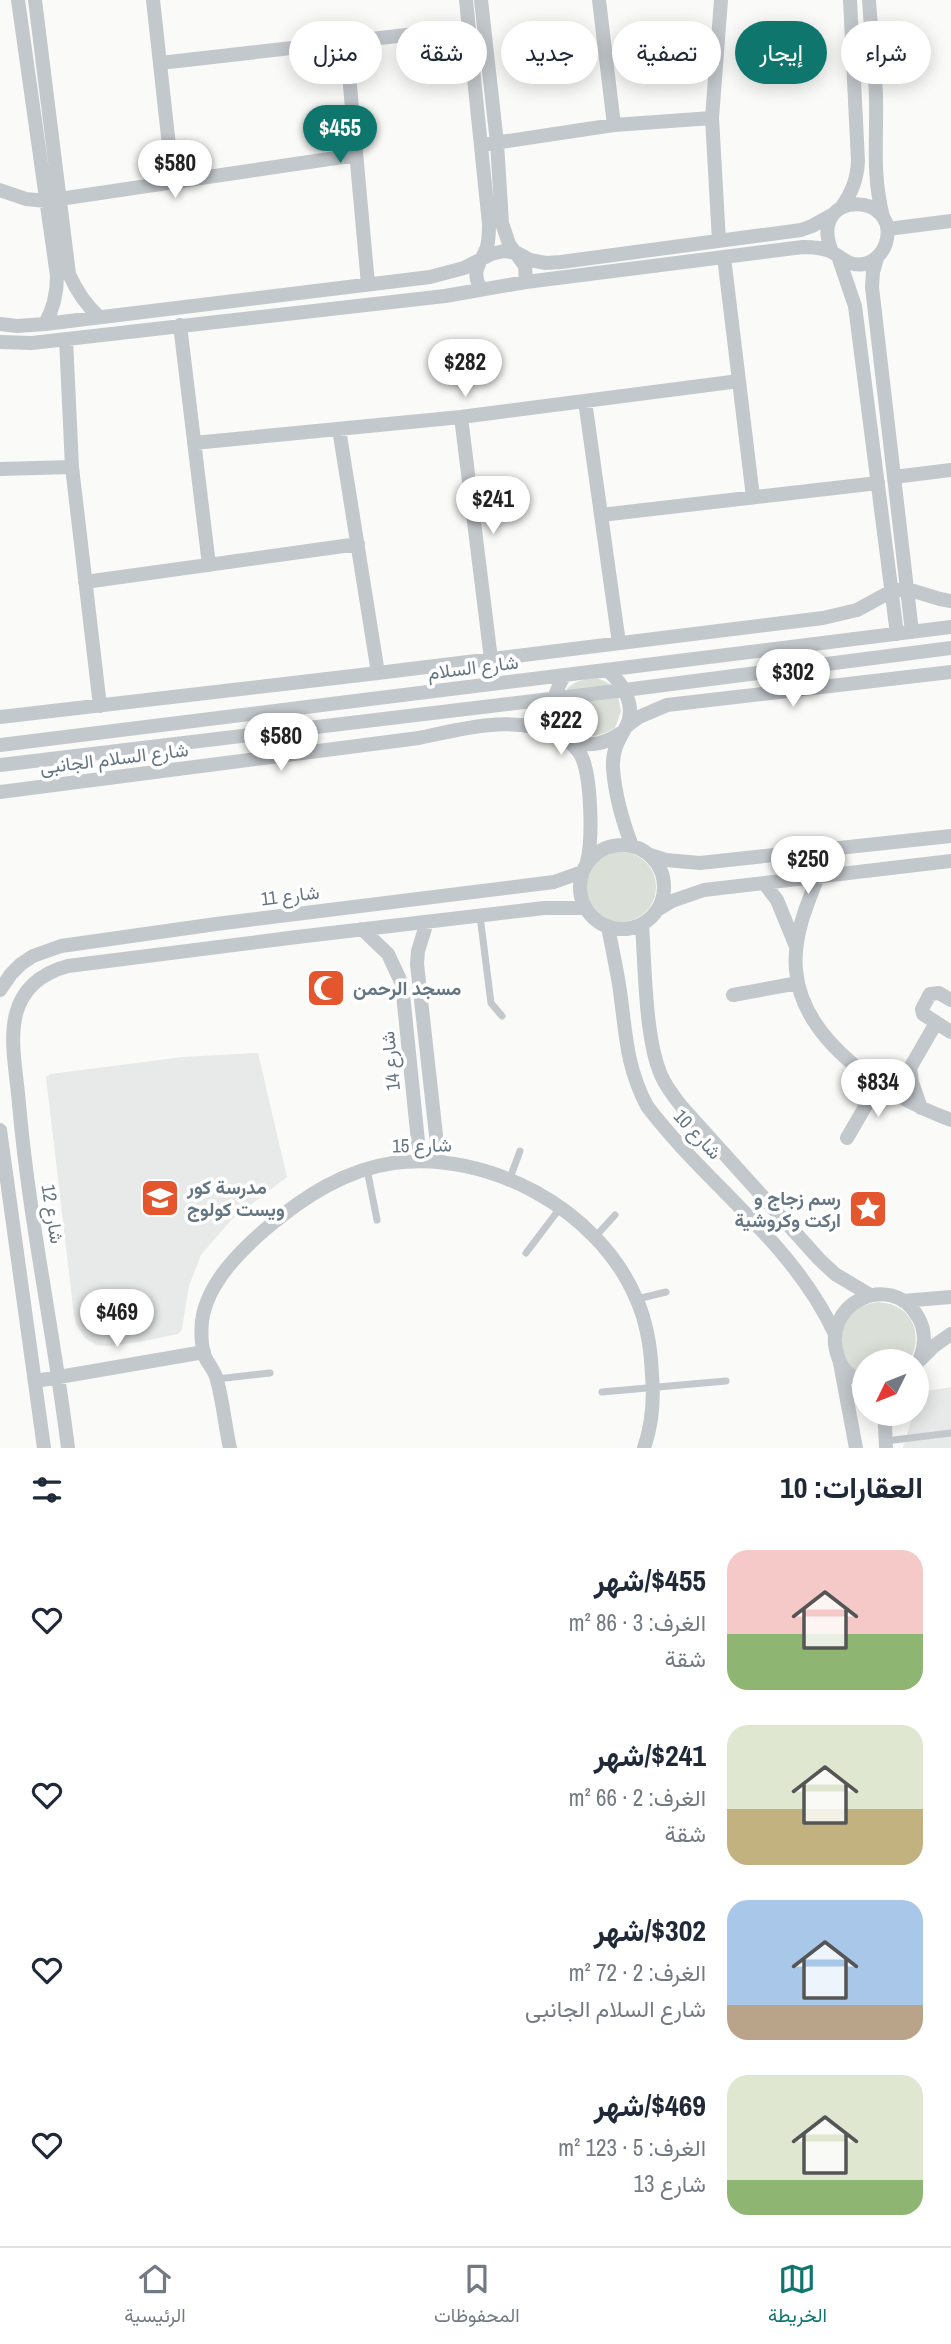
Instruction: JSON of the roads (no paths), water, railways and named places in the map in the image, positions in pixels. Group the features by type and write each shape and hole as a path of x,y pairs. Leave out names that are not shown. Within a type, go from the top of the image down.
{"street":[{"path":"18,0 69,275 76,291 99,317"},
{"path":"35,0 57,276 57,293 45,324"},
{"path":"153,0 173,182"},
{"path":"466,0 468,21"},
{"path":"481,0 497,143 502,223 509,244 525,266 526,282"},
{"path":"599,0 614,125"},
{"path":"719,241 712,118 721,0"},
{"path":"850,0 857,178 851,194 827,226 827,240 855,306 878,483 899,590"},
{"path":"0,342 32,343 445,296 526,282 803,247 836,256 852,265 865,264 877,258 888,240 874,160 876,98 869,0"},
{"path":"160,63 289,48"},
{"path":"350,84 368,284"},
{"path":"474,84 489,237 475,275 481,289"},
{"path":"480,146 614,125 712,118"},
{"path":"0,190 26,199 53,200 356,155"},
{"path":"0,324 45,324 447,274 504,251 546,263 801,230 852,204 864,204 875,209 886,224"},
{"path":"886,224 951,221"},
{"path":"724,257 753,498"},
{"path":"877,258 872,287 894,477 899,590 904,633"},
{"path":"180,325 209,565"},
{"path":"66,339 72,467 100,706"},
{"path":"194,443 461,417 739,381"},
{"path":"584,401 619,643"},
{"path":"461,417 491,659"},
{"path":"339,429 379,673"},
{"path":"0,469 72,467"},
{"path":"894,477 951,470"},
{"path":"601,515 878,483"},
{"path":"85,582 358,544"},
{"path":"0,717 840,615 899,590 951,601"},
{"name":"شارع السلام","path":"0,745 951,627"},
{"name":"شارع السلام","path":"0,765 951,648"},
{"path":"607,670 625,690 629,708 614,753 613,767 619,807 632,846"},
{"path":"568,740 589,746 598,745 639,717 667,705 951,672"},
{"path":"565,676 553,698 553,718 582,756 584,764 591,823 590,850 580,894 586,908 598,922 608,927 631,929 642,925 657,910 663,899 663,875 650,855"},
{"path":"724,676 726,699"},
{"path":"466,708 469,727"},
{"name":"شارع السلام الجانبى","path":"0,792 419,738 469,727 526,724 568,740"},
{"path":"584,867 602,849 612,846 632,846 650,855 683,862 708,862 951,835"},
{"path":"657,910 687,894 704,890 951,861"},
{"name":"شارع 11","path":"0,990 11,974 33,956 61,946 554,882 584,867"},
{"path":"818,877 808,899 796,946 798,983 812,1020 827,1040 879,1083 921,1108 951,1120"},
{"path":"764,883 777,900 796,946"},
{"path":"295,914 297,937 544,908 586,908"},
{"name":"شارع 14","path":"427,922 417,964 439,1162"},
{"name":"شارع 10","path":"642,925 652,1039 661,1076 670,1092 819,1258 835,1274 870,1295"},
{"name":"شارع 10","path":"608,927 630,1067 647,1106 795,1268 817,1298 834,1332 834,1347 840,1362"},
{"name":"شارع 14","path":"362,929 388,954 402,984 420,1161"},
{"name":"شارع 12","path":"68,1448 22,1137 13,1034 20,1001 28,988 46,974 68,966 297,937"},
{"path":"733,995 798,983"},
{"path":"951,1000 935,993 930,994 923,1004 923,1014 951,1032"},
{"path":"847,1139 879,1083 910,1068 936,1023"},
{"path":"910,1068 921,1108"},
{"path":"0,1130 44,1448"},
{"name":"شارع 15","path":"228,1448 217,1379 204,1352 201,1335 202,1319 214,1287 258,1236 304,1199 334,1181 367,1169 420,1161 482,1168 510,1178 560,1208 612,1255 637,1299 652,1357 650,1424 644,1448"},
{"path":"834,1332 841,1315 853,1302 870,1295 881,1294 903,1301 951,1297"},
{"path":"903,1301 922,1324 923,1349"},
{"path":"929,1351 951,1334"},
{"path":"36,1381 204,1352"},
{"path":"840,1362 852,1375"},
{"path":"840,1362 856,1448"},
{"path":"886,1426 886,1445"}],"lane":[{"path":"480,916 491,1003 502,1016"},
{"path":"510,1178 520,1151"},
{"path":"367,1169 377,1220"},
{"path":"526,1253 560,1208"},
{"path":"594,1237 615,1215"},
{"path":"637,1299 666,1292"},
{"path":"217,1379 270,1373"},
{"path":"602,1392 726,1381"},
{"path":"886,1445 951,1433"}],"place":[{"name":"مسجد الرحمن","path":"326,988"},
{"name":"مدرسة كور ويست كولوج","path":"160,1198"},
{"name":"رسم زجاج و اركت وكروشية","path":"868,1209"}]}
